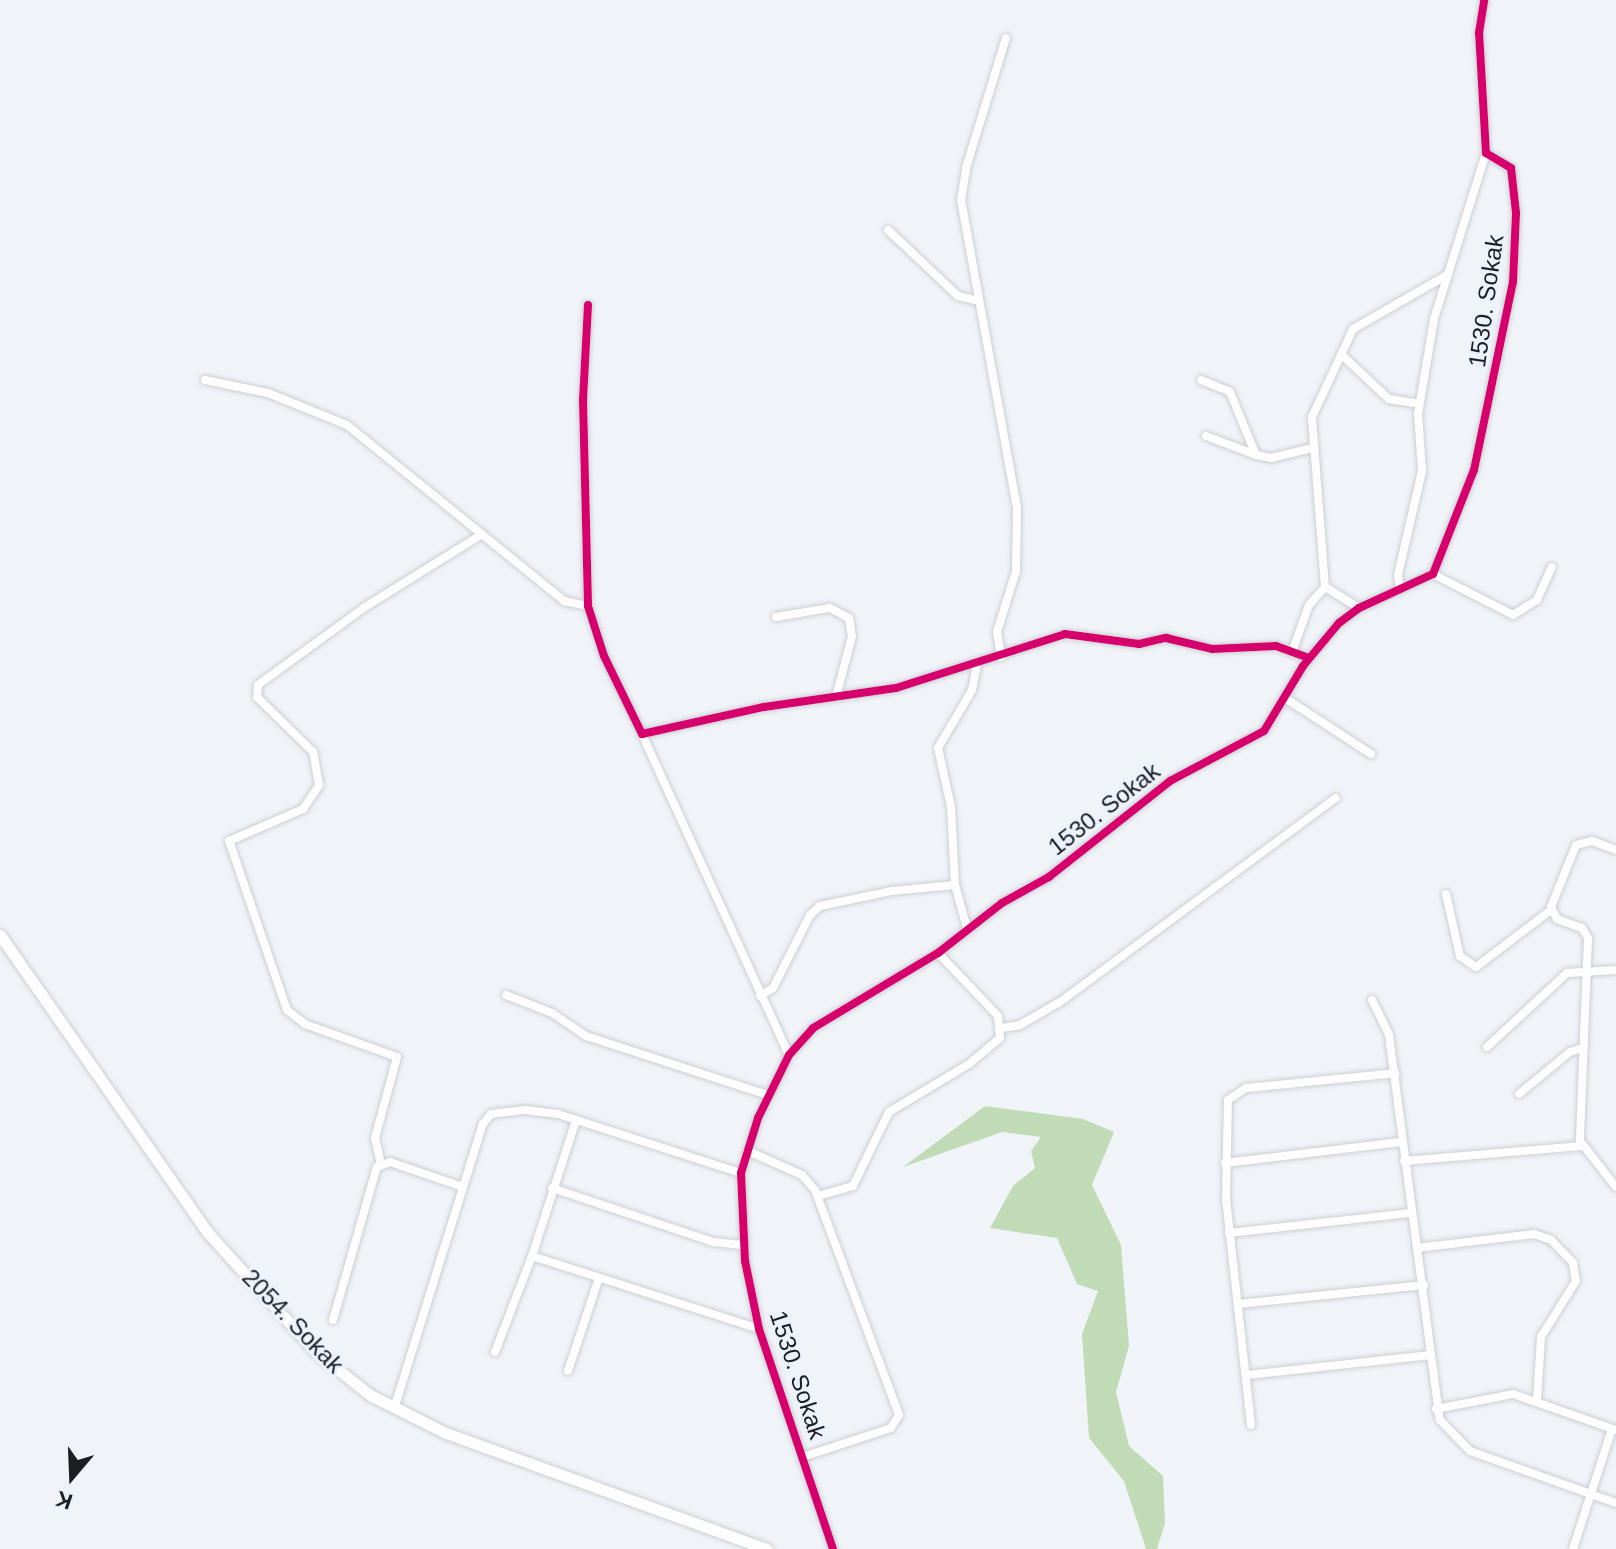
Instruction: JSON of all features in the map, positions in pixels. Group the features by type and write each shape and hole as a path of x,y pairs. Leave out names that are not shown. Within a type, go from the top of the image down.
{"main road":[{"name":"2054. Sokak","path":"0,935 208,1233 316,1352 394,1409 446,1433 767,1549"}],"street":[{"path":"1400,588 1398,575 1422,471 1420,404 1445,275 1486,153 1479,33 1484,0"},
{"path":"1001,657 996,637 1016,571 1017,508 1008,439 976,300 962,190 1006,38"},
{"name":"1530. Sokak","path":"833,1549 759,1329 744,1245 741,1173 768,1095 789,1055 813,1028 938,953 967,928 1049,877 1170,781 1264,731 1309,658 1359,608 1433,574 1474,470 1513,282 1516,213 1511,168 1486,153"},
{"path":"888,230 958,296 976,300"},
{"path":"1292,652 1309,605 1325,587 1312,417 1353,329 1445,275"},
{"path":"588,305 583,415 588,606 604,656 789,1055"},
{"path":"1343,356 1389,399 1420,404"},
{"path":"205,380 277,395 347,425 382,449 479,536 564,601 588,606"},
{"path":"1201,380 1230,392 1256,455"},
{"path":"1206,436 1271,458 1312,448"},
{"path":"333,1320 373,1175 381,1164 375,1138 397,1057 305,1024 287,1010 229,841 303,809 319,785 313,752 257,697 258,685 365,607 479,536"},
{"path":"1433,574 1513,615 1537,600 1552,567"},
{"path":"1325,587 1359,608"},
{"path":"776,617 830,608 849,618 852,636 836,697"},
{"path":"642,734 896,688 977,665 1065,634 1139,644 1166,638 1212,649 1276,646 1309,658"},
{"path":"967,928 955,885 951,807 938,748 972,690 977,665"},
{"path":"1285,698 1371,754"},
{"path":"1002,1028 1020,1025 1060,1002 1336,798"},
{"path":"1446,894 1460,956 1476,967 1551,910 1576,845 1588,841 1616,850"},
{"path":"760,996 773,988 815,909 892,891 955,885"},
{"path":"1551,910 1557,919 1585,931 1587,970 1581,1146 1616,1187"},
{"path":"818,1196 853,1186 889,1112 990,1049 1002,1028 998,1016 938,953"},
{"path":"1487,1047 1567,973 1616,970"},
{"path":"506,995 552,1013 586,1036 768,1095"},
{"path":"1372,1000 1386,1023 1395,1073 1409,1213 1424,1285 1436,1409 1448,1432 1470,1451 1616,1503"},
{"path":"1519,1094 1570,1052 1583,1048"},
{"path":"1251,1425 1229,1233 1226,1105 1237,1091 1395,1073"},
{"path":"394,1409 483,1124 491,1114 536,1111 576,1120 741,1173"},
{"path":"495,1352 532,1256 576,1120"},
{"path":"1225,1163 1401,1142"},
{"path":"1404,1161 1581,1146"},
{"path":"748,1151 802,1175 818,1196 899,1415 891,1428 803,1457"},
{"path":"381,1164 395,1163 463,1187"},
{"path":"552,1188 713,1242 744,1245"},
{"path":"1229,1233 1409,1213"},
{"path":"1417,1248 1534,1234 1551,1240 1573,1263 1576,1281 1541,1337 1537,1401"},
{"path":"532,1256 598,1281 759,1329"},
{"path":"568,1371 598,1281"},
{"path":"1238,1304 1424,1285"},
{"path":"1247,1375 1431,1355"},
{"path":"1436,1409 1496,1395 1537,1401 1614,1430 1573,1549"}],"green space":[{"path":"985,1106 1083,1119 1114,1132 1092,1185 1121,1245 1129,1346 1116,1392 1129,1446 1163,1476 1165,1523 1157,1549 1146,1549 1124,1481 1089,1438 1082,1334 1098,1291 1077,1284 1057,1238 990,1228 1013,1186 1035,1168 1031,1151 1041,1137 1002,1132 903,1167"}],"cycle path":[{"path":"833,1549 759,1329 745,1261 741,1173 758,1118 789,1055 813,1028 938,953 1002,903 1049,877 1170,781 1264,731 1303,666 1339,623 1359,608 1433,574 1474,470 1513,282 1516,213 1511,168 1486,153 1479,33 1484,0"},
{"path":"588,305 583,400 588,606 604,656 642,734 764,707 896,688 1065,634 1139,644 1166,638 1212,649 1276,646 1309,658"}]}
